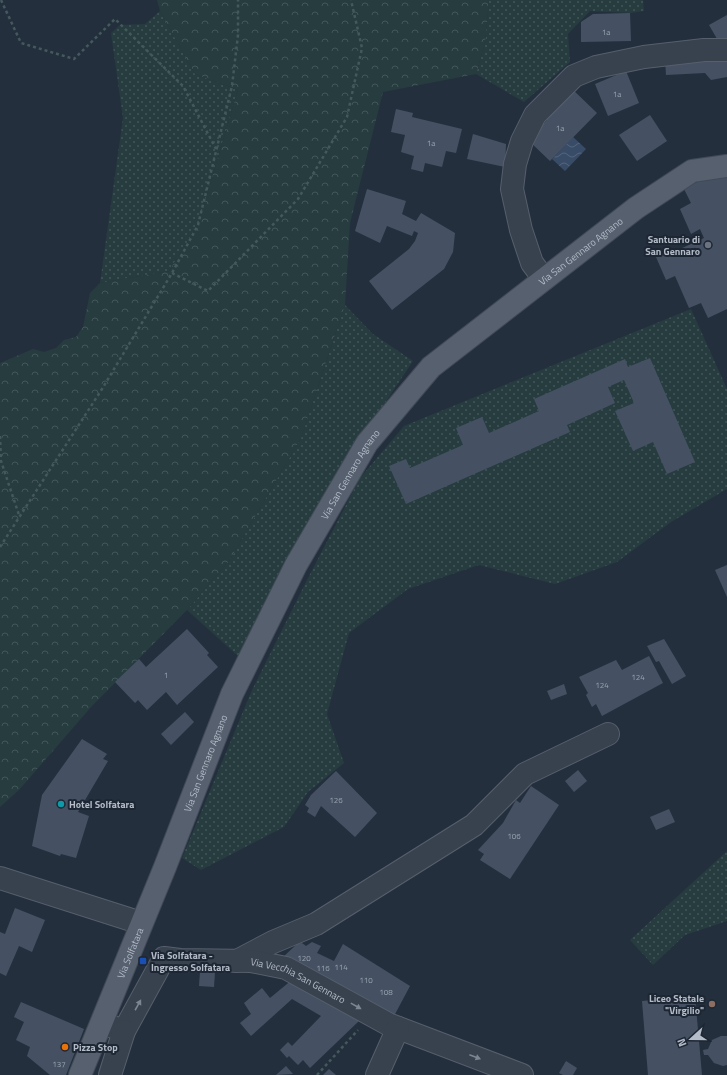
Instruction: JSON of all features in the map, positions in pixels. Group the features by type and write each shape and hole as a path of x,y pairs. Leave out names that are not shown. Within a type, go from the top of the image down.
{"main road":[{"name":"Via San Gennaro Agnano","path":"141,923 232,694 296,565 367,443 431,367 636,208 692,171 727,166"},
{"name":"Via Solfatara","path":"80,1075 141,923"}],"street":[{"path":"544,279 532,263 521,230 512,189 514,164 522,141 534,116 574,76 596,67 644,57 704,50 727,50"},
{"path":"236,962 273,942 316,924 474,825 525,774 608,734"},
{"name":"Via Solfatara","path":"0,878 141,923"},
{"name":"Via Vecchia San Gennaro","path":"124,1031 164,958 236,962 251,961 286,968 371,1015 398,1028 522,1075"},
{"path":"102,1023 124,1031 110,1075"},
{"path":"377,1075 398,1028"}],"path":[{"path":"1,0 21,42 74,59 115,19 183,86 216,150"},
{"path":"0,547 102,389 172,273 198,225 232,86 238,34 238,0"},
{"path":"172,273 208,291 298,199 347,118 362,48 351,0"},
{"path":"0,436 1,461 20,516"},
{"path":"317,1075 371,1015"}],"green space":[{"path":"157,0 489,0 485,43 476,74 383,92 350,223 345,305 301,438 229,561 187,610 92,706 19,790 0,807 0,363 33,349 44,352 56,348 64,340 76,337 83,327 90,293 100,283 169,271 198,225 238,90 195,74 160,11"},
{"path":"489,0 643,0 644,11 630,13 590,11 568,34 570,62 524,102 476,74 485,43"},
{"path":"160,11 195,74 238,90 198,225 169,271 100,283 123,118 111,33 120,25 145,24"},
{"path":"345,305 373,334 413,361 325,493 238,656 187,610 229,561 301,438"},
{"path":"691,309 727,389 727,489 671,522 617,562 555,584 479,565 408,589 349,633 327,714 344,763 308,792 284,827 201,870 182,858 252,690 307,580 360,478 404,426"},
{"path":"727,851 727,921 685,935 653,965 630,940"}],"water":[{"path":"573,137 586,149 565,171 552,159"}],"building":[{"path":"630,13 631,41 581,42 581,22 593,14"},
{"path":"727,15 727,39 720,44 709,25"},
{"path":"727,56 727,77 711,80 705,73 666,75 665,59"},
{"path":"626,71 639,103 608,116 595,84"},
{"path":"570,87 597,113 550,161 528,140 547,120 543,116"},
{"path":"396,109 413,113 412,117 462,129 456,153 446,151 442,167 425,163 423,172 411,169 414,156 401,152 405,135 391,132"},
{"path":"650,115 667,141 637,161 619,135"},
{"path":"473,134 506,144 505,167 467,159"},
{"name":"Santuario di San Gennaro","path":"727,176 727,309 708,318 701,303 689,308 675,276 666,280 656,257 665,252 667,255 704,238 700,229 691,234 680,209 691,203 683,187 711,177"},
{"path":"367,189 406,201 402,214 416,221 421,213 455,233 453,252 444,269 392,310 369,281 409,249 415,241 418,233 414,231 412,236 387,226 380,243 355,231"},
{"path":"650,358 695,462 667,474 653,442 633,451 615,411 634,403 624,380 608,387 615,403 567,425 570,432 406,504 389,466 406,459 410,468 463,445 456,428 482,417 489,433 539,411 534,399 625,359 628,367"},
{"path":"727,565 727,597 715,570"},
{"path":"187,629 209,653 207,655 218,667 177,705 166,692 147,710 138,700 135,703 115,682 139,659 146,667"},
{"path":"664,639 686,676 672,684 659,661 656,662 647,646"},
{"path":"649,656 663,683 602,716 596,704 592,707 586,695 588,693 579,677 616,660 622,670"},
{"path":"564,684 567,694 551,700 547,691"},
{"path":"185,712 194,722 171,745 161,734"},
{"name":"Hotel Solfatara","path":"82,739 107,754 103,759 108,761 78,812 89,816 76,858 61,854 60,856 32,846 42,795"},
{"path":"578,770 587,781 574,792 565,781"},
{"path":"336,771 377,813 355,837 321,806 315,817 307,812 309,808 305,805 311,795"},
{"path":"531,786 559,805 510,879 480,860 484,854 478,850 503,823 516,800 520,803"},
{"path":"669,809 675,822 656,830 650,817"},
{"path":"15,908 45,920 32,952 19,946 6,976 0,973 0,932 5,934"},
{"path":"312,942 321,946 317,953 334,961 343,944 410,986 394,1016 282,958 297,944 302,943 306,946"},
{"path":"200,971 215,972 214,987 199,986"},
{"path":"293,979 360,1020 310,1068 303,1060 298,1065 289,1056 287,1058 280,1050 288,1042 292,1046 321,1016 292,999 251,1036 240,1023 251,1014 244,1003 262,988 270,998"},
{"path":"695,996 702,1075 648,1075 642,1001"},
{"path":"21,1002 84,1029 66,1075 50,1075 27,1056 30,1047 16,1040 24,1022 14,1017"},
{"path":"721,1036 727,1036 727,1065 723,1066 714,1063 708,1055 704,1055 703,1050 708,1049 712,1040"},
{"path":"566,1061 577,1068 573,1075 563,1075 559,1073"},
{"path":"286,1066 293,1074 276,1075"},
{"path":"329,1069 336,1075 323,1075"}],"place":[{"name":"Santuario di San Gennaro","path":"708,245"},
{"name":"Hotel Solfatara","path":"61,804"},
{"name":"Via Solfatara - Ingresso Solfatara","path":"143,961"},
{"name":"Liceo Statale \"Virgilio\"","path":"712,1004"},
{"name":"Pizza Stop","path":"65,1047"}]}
